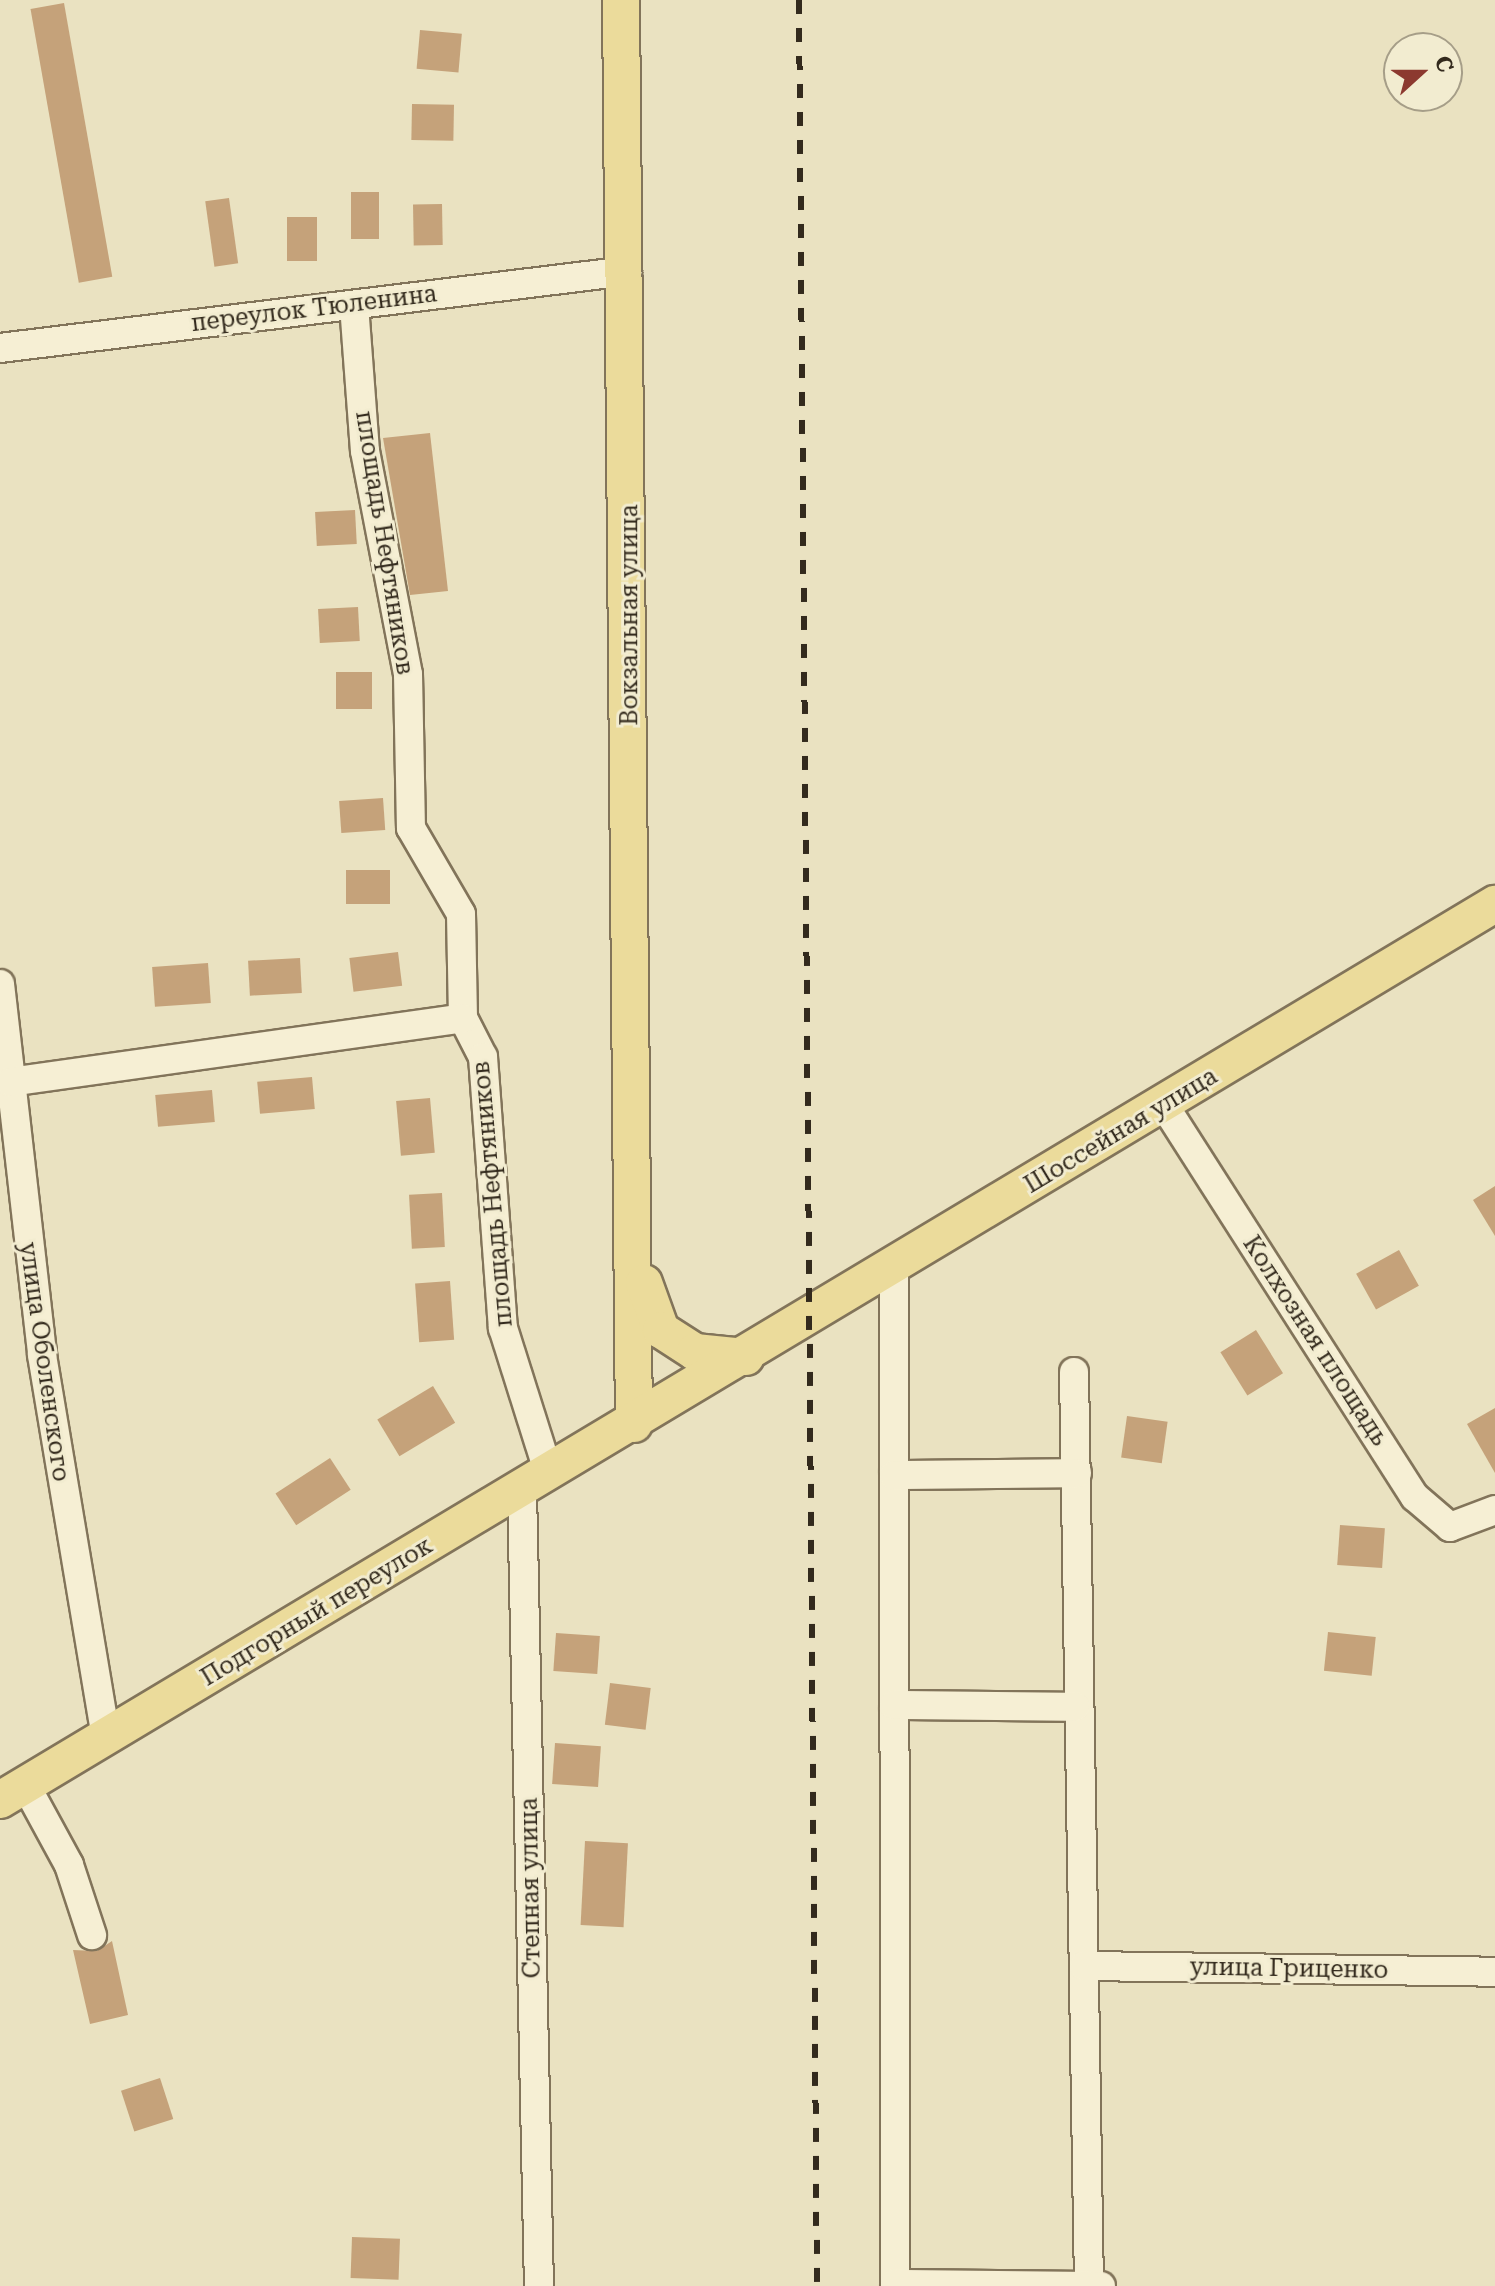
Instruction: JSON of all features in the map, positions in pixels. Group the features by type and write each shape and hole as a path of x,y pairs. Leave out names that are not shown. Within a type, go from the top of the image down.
{"main road":[{"name":"Вокзальная улица","path":"621,0 627,271 636,1231"},
{"name":"Шоссейная улица","path":"634,1424 1495,904"},
{"path":"636,1231 648,1302 661,1330 695,1352 746,1357"},
{"path":"634,1424 636,1231"},
{"name":"Подгорный переулок","path":"13,1793 634,1424"}],"street":[{"name":"переулок Тюленина","path":"0,348 627,271"},
{"name":"площадь Нефтяников","path":"354,305 365,451 408,674 411,828 461,914 463,1018 483,1057 503,1328 535,1482"},
{"name":"улица Оболенского","path":"0,984 46,1385 106,1737"},
{"path":"10,1082 463,1018"},
{"name":"Колхозная площадь","path":"1164,1105 1415,1497 1450,1527 1495,1510"},
{"path":"894,1268 895,2285 1101,2286"},
{"path":"1074,1372 1077,1473 1075,1707 1084,1966 1089,2286"},
{"path":"894,1475 1077,1473"},
{"name":"Степная улица","path":"535,1482 539,2286"},
{"path":"894,1705 1075,1707"},
{"path":"13,1793 69,1865 92,1935"},
{"name":"улица Гриценко","path":"1084,1966 1495,1972"}],"building":[{"path":"64,3 112,277 79,283 31,9"},
{"path":"420,30 462,34 458,73 417,69"},
{"path":"412,104 454,105 453,141 411,140"},
{"path":"351,192 379,192 379,239 351,239"},
{"path":"229,198 238,263 214,267 205,201"},
{"path":"442,204 443,245 414,245 413,205"},
{"path":"287,217 317,217 317,261 287,261"},
{"path":"430,433 448,591 410,595 383,438"},
{"path":"355,510 357,544 317,546 315,512"},
{"path":"358,607 360,641 320,643 318,609"},
{"path":"336,672 372,672 372,709 336,709"},
{"path":"383,798 385,830 341,833 339,801"},
{"path":"346,870 390,870 390,904 346,904"},
{"path":"398,952 402,986 354,992 349,958"},
{"path":"300,958 302,993 250,996 248,961"},
{"path":"208,963 211,1003 155,1007 152,967"},
{"path":"312,1077 315,1109 260,1114 257,1082"},
{"path":"212,1090 215,1122 158,1127 155,1095"},
{"path":"430,1098 435,1153 401,1156 396,1101"},
{"path":"1495,1186 1495,1236 1473,1200"},
{"path":"442,1193 445,1247 412,1249 409,1195"},
{"path":"1399,1250 1419,1286 1376,1310 1356,1274"},
{"path":"450,1281 454,1340 419,1342 415,1283"},
{"path":"1256,1330 1283,1373 1247,1396 1220,1352"},
{"path":"433,1386 455,1423 399,1456 377,1419"},
{"path":"1495,1408 1495,1473 1467,1424"},
{"path":"1127,1416 1168,1422 1162,1463 1121,1458"},
{"path":"330,1458 351,1490 296,1525 275,1493"},
{"path":"1340,1525 1385,1528 1382,1568 1337,1565"},
{"path":"1328,1632 1376,1637 1372,1676 1324,1671"},
{"path":"556,1633 600,1636 597,1674 553,1671"},
{"path":"610,1683 651,1688 646,1730 605,1725"},
{"path":"555,1743 601,1746 598,1787 552,1784"},
{"path":"585,1841 628,1843 624,1927 581,1925"},
{"path":"112,1941 128,2015 90,2024 73,1950 97,1951"},
{"path":"160,2078 173,2119 134,2132 121,2091"},
{"path":"352,2237 400,2239 399,2280 351,2278"}],"railway":[{"path":"799,0 817,2286"}]}
